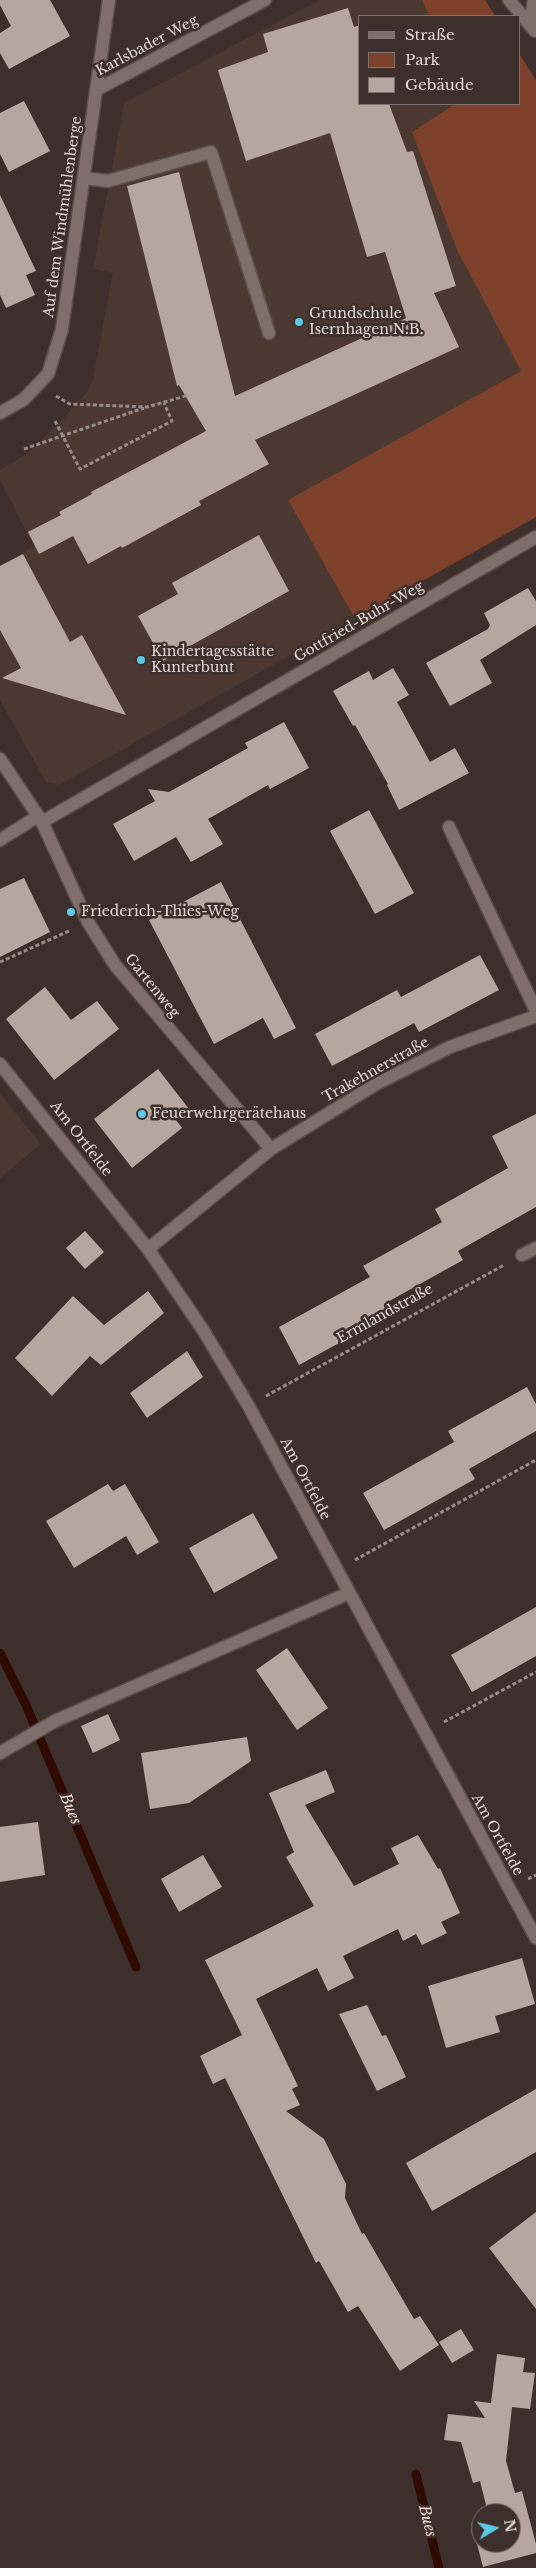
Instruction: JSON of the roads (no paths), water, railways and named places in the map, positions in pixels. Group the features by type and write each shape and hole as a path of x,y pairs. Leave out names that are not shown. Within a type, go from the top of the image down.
{"street":[{"name":"Auf dem Windmühlenberge","path":"0,413 23,400 48,374 62,329 109,0"},
{"name":"Karlsbader Weg","path":"96,90 266,0"},
{"path":"509,0 521,15"},
{"path":"534,0 532,12 535,33"},
{"path":"521,15 535,33"},
{"path":"84,178 108,180 211,152 269,333"},
{"name":"Gottfried-Buhr-Weg","path":"0,840 536,537"},
{"name":"Gartenweg","path":"0,759 40,819 88,922 115,965 271,1149"},
{"path":"449,827 536,1011"},
{"name":"Trakehnerstraße","path":"148,1249 271,1149 376,1084 450,1047 536,1016"},
{"name":"Am Ortfelde","path":"0,1064 148,1249 203,1330 248,1406 536,1938"},
{"path":"522,1256 536,1248"},
{"path":"0,1753 45,1727 349,1592"}],"waterway":[{"name":"Bues","path":"0,1653 26,1705 136,1967"},
{"name":"Bues","path":"416,2474 439,2568"}],"place":[{"name":"Grundschule Isernhagen N.B.","path":"299,322"},
{"name":"Kindertagesstätte Kunterbunt","path":"141,660"},
{"name":"Friederich-Thies-Weg","path":"71,912"},
{"name":"Feuerwehrgerätehaus","path":"142,1114"}]}
